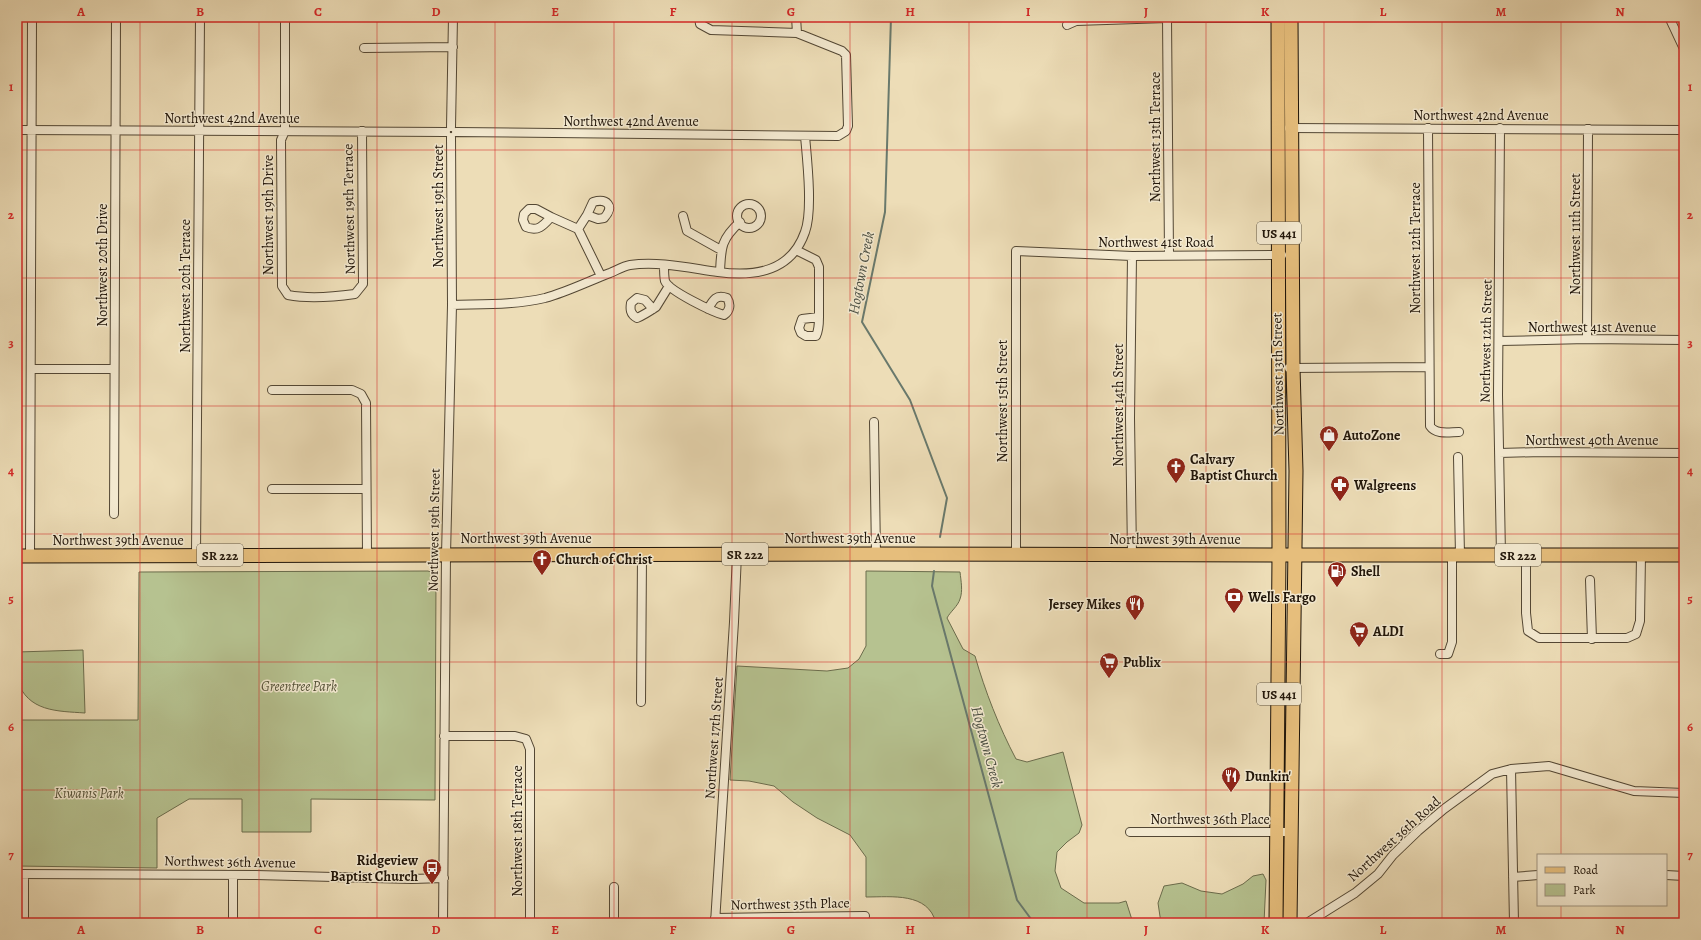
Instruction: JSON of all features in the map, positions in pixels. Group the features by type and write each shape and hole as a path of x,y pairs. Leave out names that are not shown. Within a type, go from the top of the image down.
{"main road":[{"name":"Northwest 13th Street","path":"1276,923 1280,555 1278,18"},
{"name":"Northwest 13th Street","path":"1290,923 1296,471 1293,368 1291,18"},
{"name":"Northwest 39th Avenue","path":"23,556 446,554 1132,554 1295,556 1684,554"}],"street":[{"path":"23,556 31,369 32,17"},
{"name":"Northwest 20th Drive","path":"114,514 116,17"},
{"name":"Northwest 20th Terrace","path":"196,556 200,17"},
{"name":"Northwest 19th Drive","path":"285,17 284,130 281,140 282,286 288,294 297,296 316,296"},
{"name":"Northwest 19th Street","path":"443,923 446,554 452,305 451,132 453,17"},
{"path":"699,17 700,24 711,30 726,32 797,33 796,17"},
{"path":"1669,17 1684,49"},
{"path":"1067,25 1076,21 1167,18 1291,18"},
{"name":"Northwest 13th Terrace","path":"1167,18 1169,255"},
{"name":"Northwest 42nd Avenue","path":"17,130 284,130 838,136 846,131 848,126 846,55 842,51 797,33"},
{"path":"364,48 453,47"},
{"name":"Northwest 42nd Avenue","path":"1278,128 1684,130"},
{"name":"Northwest 12th Terrace","path":"1428,128 1428,367 1430,426 1432,430 1437,432 1459,432"},
{"name":"Northwest 12th Street","path":"1500,128 1500,341 1498,395 1501,555"},
{"name":"Northwest 11th Street","path":"1587,339 1588,129"},
{"name":"Northwest 19th Terrace","path":"316,296 354,294 363,284 362,131"},
{"path":"452,305 518,302 546,297 630,265 686,266 720,272 756,274 766,271 782,263 796,250 805,232 808,218 805,136"},
{"path":"578,230 587,215"},
{"path":"683,216 687,231 721,250"},
{"path":"551,217 578,230 601,276"},
{"path":"720,272 721,250 730,231 740,222"},
{"path":"796,250 816,260 819,267 819,317"},
{"name":"Northwest 15th Street","path":"1016,554 1015,269 1016,251 1019,251"},
{"name":"Northwest 41st Road","path":"1019,251 1132,256 1292,255"},
{"name":"Northwest 14th Street","path":"1132,256 1130,418 1132,554"},
{"path":"664,265 665,281 669,286 708,309"},
{"path":"654,309 669,286"},
{"name":"Northwest 41st Avenue","path":"1500,341 1587,339 1684,340"},
{"path":"1279,368 1428,367"},
{"path":"31,369 114,369"},
{"path":"272,390 352,390 361,394 366,403 367,555"},
{"path":"874,422 876,554"},
{"name":"Northwest 40th Avenue","path":"1499,453 1684,453"},
{"path":"1440,654 1448,654 1452,642 1458,457"},
{"path":"272,489 366,488"},
{"path":"641,702 642,554"},
{"name":"Northwest 17th Street","path":"715,921 737,554"},
{"path":"1526,555 1526,613 1528,631 1539,638 1592,639 1627,638 1636,634 1640,621 1641,554"},
{"path":"1590,580 1592,639"},
{"name":"Northwest 18th Terrace","path":"444,736 515,736 526,739 530,749 530,923"},
{"name":"Northwest 36th Road","path":"1308,923 1355,893 1378,874 1394,855 1444,809 1492,774 1510,768 1549,766 1634,791 1684,793"},
{"path":"1510,768 1514,923"},
{"name":"Northwest 36th Place","path":"1130,832 1291,832"},
{"path":"20,874 24,923"},
{"name":"Northwest 36th Avenue","path":"20,874 233,875 412,879 444,878"},
{"path":"233,875 233,923"},
{"path":"1514,877 1537,875"},
{"path":"1667,876 1684,876"},
{"path":"614,887 614,923"},
{"name":"Northwest 35th Place","path":"715,921 865,916"}],"green space":[{"name":"Greentree Park","path":"428,571 433,573 436,577 435,800 311,799 311,832 242,832 242,799 189,799 157,818 157,868 17,866 17,720 138,720 139,572"},
{"path":"866,571 960,572 962,586 961,596 958,604 947,618 963,649 975,656 993,709 1016,759 1027,762 1063,752 1082,825 1079,833 1057,852 1055,871 1061,888 1084,903 1119,903 1126,901 1133,923 936,923 932,913 917,901 897,897 866,897 866,857 850,835 817,818 793,802 774,786 749,781 730,780 737,666 827,671 848,668 859,659 866,646"},
{"path":"83,650 85,713 64,712 45,708 36,704 22,691 16,677 17,652"},
{"path":"1263,874 1266,880 1264,923 1161,923 1158,903 1164,886 1182,883 1201,891 1222,894 1243,884 1253,876"}],"waterway":[{"name":"Hogtown Creek","path":"891,17 885,212 862,322 910,400 947,498 940,537"},
{"name":"Hogtown Creek","path":"934,571 932,586 1017,900 1034,923"}],"place":[{"name":"AutoZone","path":"1329,452"},
{"name":"Calvary Baptist Church","path":"1176,484"},
{"name":"Walgreens","path":"1340,502"},
{"name":"Church of Christ","path":"542,576"},
{"name":"Shell","path":"1337,588"},
{"name":"Wells Fargo","path":"1234,614"},
{"name":"Jersey Mikes","path":"1135,621"},
{"name":"ALDI","path":"1359,648"},
{"name":"Publix","path":"1109,679"},
{"name":"Dunkin'","path":"1231,793"},
{"name":"Ridgeview Baptist Church","path":"432,885"}],"park label":[{"name":"Kiwanis Park","path":"89,793"}]}
